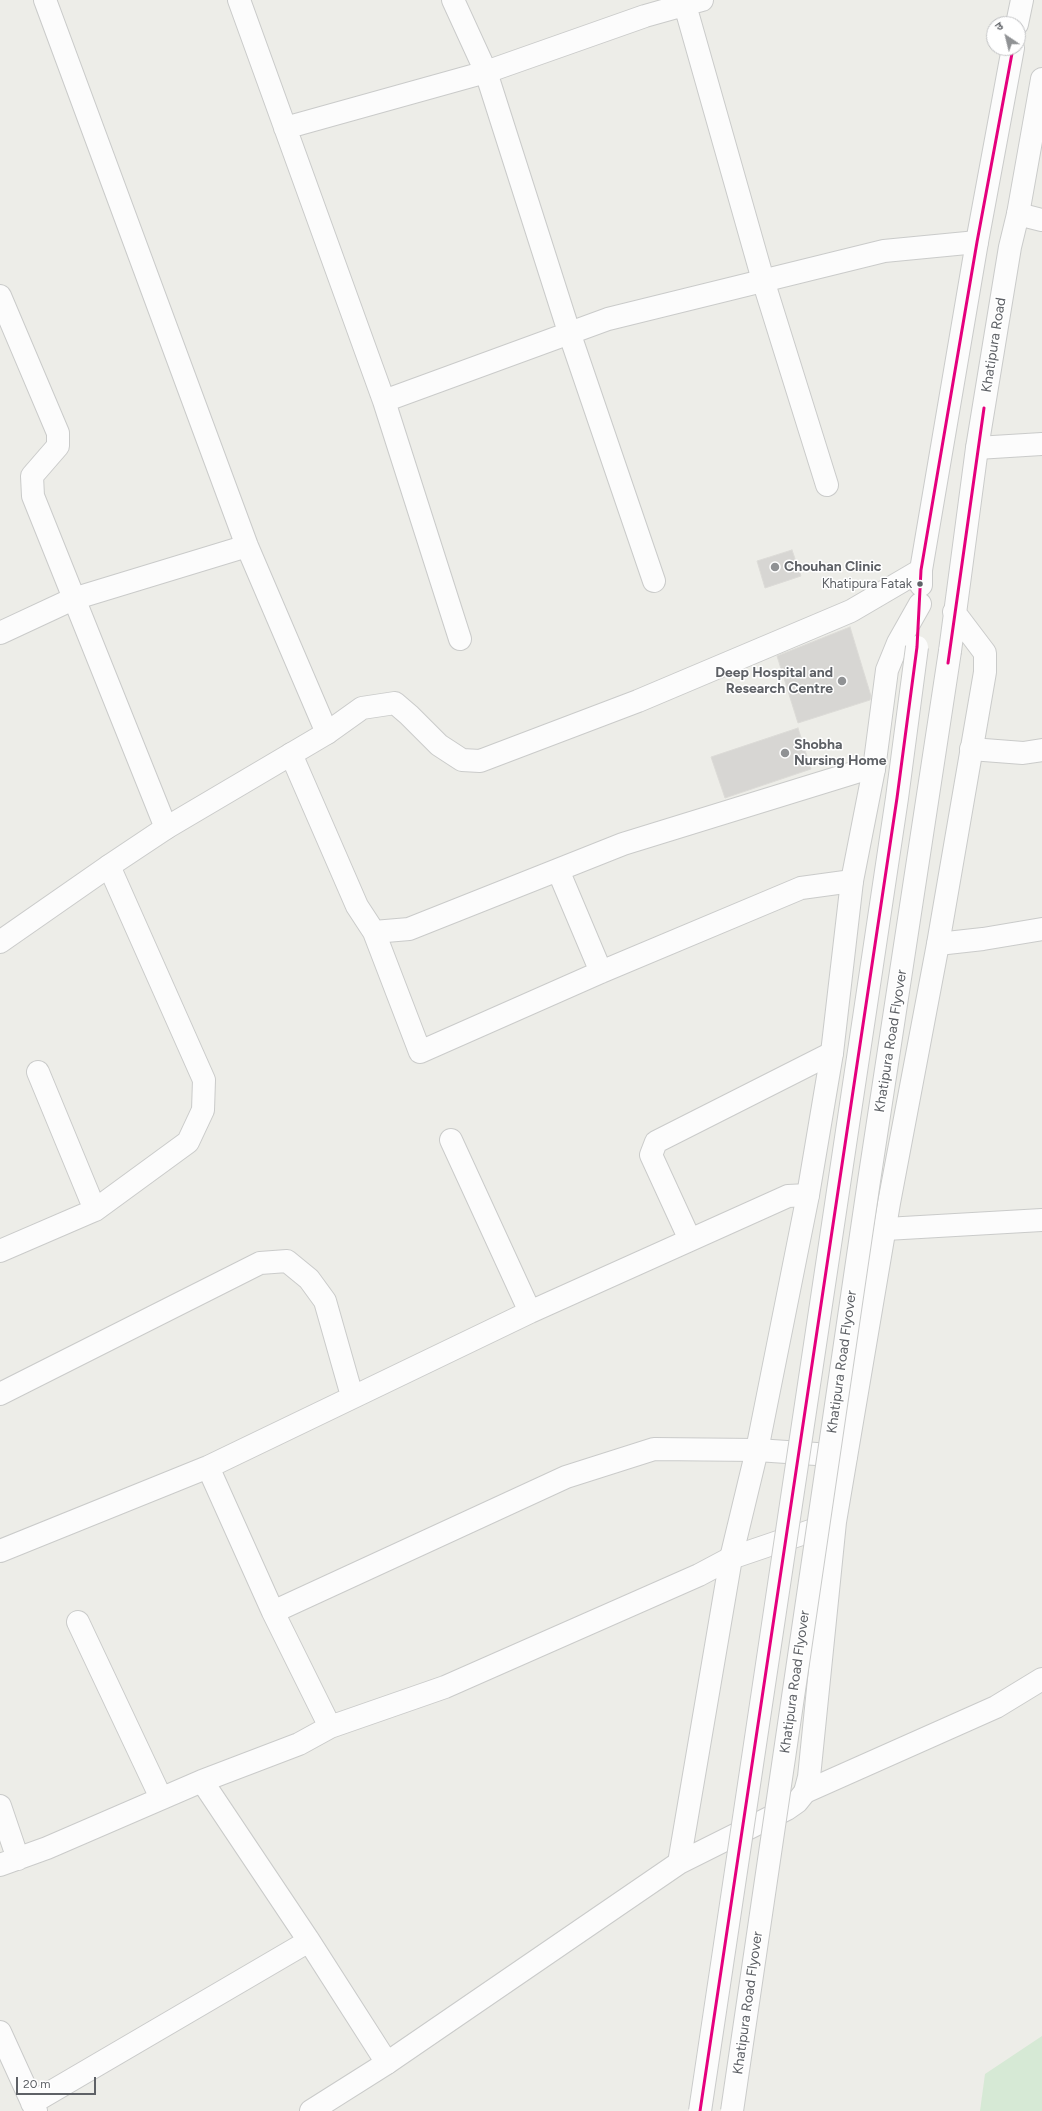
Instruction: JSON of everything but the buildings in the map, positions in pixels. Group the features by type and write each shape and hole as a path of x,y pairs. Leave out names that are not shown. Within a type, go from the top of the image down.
{"street":[{"path":"45,0 246,546 327,733"},
{"path":"239,0 384,401 460,640"},
{"path":"453,0 486,72 569,332 654,581"},
{"path":"1019,16 1022,0"},
{"path":"285,128 486,72 642,8 694,3 764,280 827,485"},
{"path":"700,2111 897,798 917,646 921,570 977,242 1012,56"},
{"name":"Khatipura Road","path":"954,612 977,448 1010,247 1018,214 1042,79"},
{"path":"1018,214 1042,220"},
{"path":"384,401 608,319 764,280 884,251 977,242 1010,247"},
{"path":"0,296 58,433 58,446 32,476 33,496 166,828"},
{"path":"977,448 1042,444"},
{"path":"0,633 73,599 246,546"},
{"path":"0,942 166,828 327,733 362,708 395,703 439,744 462,760 480,761 638,701 851,611 921,570"},
{"path":"679,1863 731,1558 757,1450 808,1195 832,1053 852,881 874,769 887,670 898,643 920,604"},
{"path":"311,2111 387,2063 679,1863 787,1809 797,1802 805,1792 809,1778 835,1522 886,1229 890,1195 938,944 985,672 985,653 954,612"},
{"name":"Khatipura Road Flyover","path":"732,2111 868,1189 950,651 954,612"},
{"path":"972,750 1023,753 1042,750"},
{"path":"291,754 357,906 374,932 420,1052 601,972 801,888 852,881"},
{"path":"374,932 409,929 623,844 866,769 874,769"},
{"path":"0,1250 95,1210 188,1142 203,1110 204,1080 109,866"},
{"path":"558,870 601,972"},
{"path":"938,944 983,939 1042,929"},
{"path":"690,1240 651,1155 656,1142 832,1053"},
{"path":"38,1072 95,1210"},
{"path":"451,1140 530,1312"},
{"path":"0,1551 208,1467 352,1396 530,1312 788,1196 800,1194 808,1195"},
{"path":"886,1229 1042,1220"},
{"path":"0,1394 260,1263 288,1261 309,1279 325,1301 352,1396"},
{"path":"273,1612 566,1477 654,1449 757,1450 846,1456"},
{"path":"208,1467 273,1612 330,1727"},
{"path":"0,1806 9,1862 202,1781 299,1744 330,1727 445,1687 699,1575 731,1558 835,1522"},
{"path":"78,1622 161,1798"},
{"path":"805,1792 996,1707 1042,1679"},
{"path":"202,1781 309,1941 387,2063"},
{"path":"0,2032 34,2107 309,1941"}],"green space":[{"path":"1042,2036 1042,2111 980,2111 985,2074"}],"transit line":[{"path":"700,2111 897,798 917,647 921,570 977,242 1012,56"},
{"path":"948,663 984,408"}],"place":[{"name":"Chouhan Clinic","path":"775,567"},
{"name":"Khatipura Fatak","path":"920,584"},
{"name":"Deep Hospital and Research Centre","path":"842,681"},
{"name":"Shobha Nursing Home","path":"785,753"}]}
